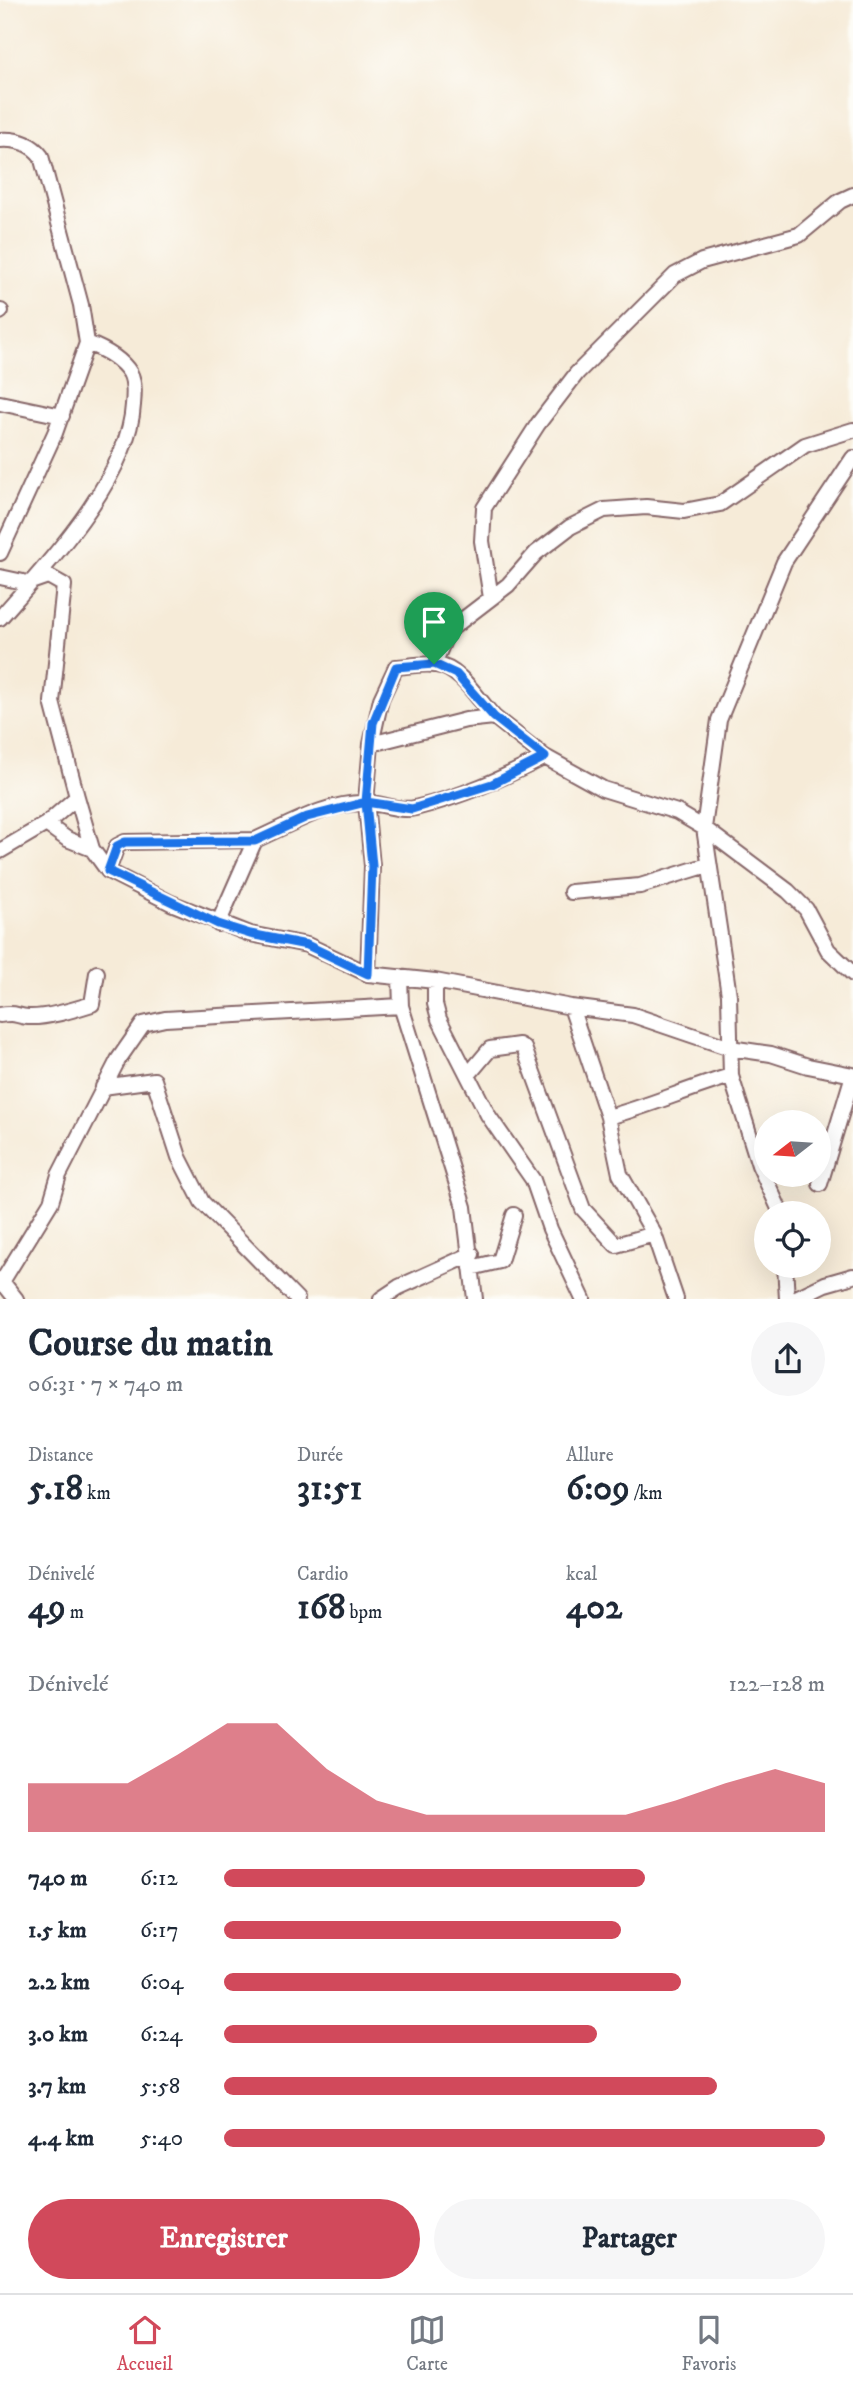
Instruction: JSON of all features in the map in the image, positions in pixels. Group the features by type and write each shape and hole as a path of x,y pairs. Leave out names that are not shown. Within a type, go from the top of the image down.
{"street":[{"path":"0,140 15,139 35,148 41,156 81,305 87,343 62,416 0,552"},
{"path":"491,598 482,541 484,508 538,424 577,373 675,275 702,261 799,235 840,201 853,195"},
{"path":"0,618 73,533 132,428 134,392 131,375 104,350 87,343"},
{"path":"0,403 62,416"},
{"path":"434,664 448,631 508,585 536,553 570,527 604,510 646,507 684,512 720,504 805,445 853,430"},
{"path":"776,1201 759,1165 731,1076 729,995 704,828 719,720 784,562 853,458"},
{"path":"0,577 32,582 48,576 64,585 52,702 92,849 108,871 218,924 250,934 307,945 368,974 435,981 570,1007 633,1015 730,1048 772,1054 808,1066 853,1075 831,1148"},
{"path":"368,974 372,866 366,802 371,744 381,699 396,667 434,664 456,674 494,717 545,757 603,789 677,812 704,828 788,891 806,909 828,950 853,974"},
{"path":"371,744 466,720 494,717"},
{"path":"108,871 117,846 125,842 255,841 307,817 366,802 412,809 492,784 545,757"},
{"path":"0,851 46,824 77,797"},
{"path":"46,824 67,839 92,849"},
{"path":"218,924 255,841"},
{"path":"571,892 640,886 708,865"},
{"path":"0,1015 17,1012 26,1017 39,1016 92,1004 97,973"},
{"path":"400,977 401,1006 464,1207 475,1299"},
{"path":"435,981 436,1012 488,1115 533,1180 550,1229 583,1299"},
{"path":"16,1299 1,1282 51,1202 59,1175 103,1087 143,1024 164,1019 401,1006"},
{"path":"570,1007 608,1117 620,1174 654,1234 676,1299"},
{"path":"469,1074 490,1049 504,1046 524,1048 534,1081 590,1220 616,1245 654,1234"},
{"path":"608,1117 650,1106 690,1087 731,1076"},
{"path":"103,1087 154,1080 179,1157 202,1202 297,1299"},
{"path":"381,1299 400,1287 471,1261 500,1261 514,1215"},
{"path":"794,1299 853,1276"},
{"path":"786,1278 787,1299"}],"route":[{"path":"434,664 396,667 373,723 366,802 349,804 307,817 255,841 125,842 117,846 108,871 218,924 250,934 307,945 368,974 372,866 366,802 412,809 492,784 545,757 494,717 456,674 446,667 434,664"}]}
